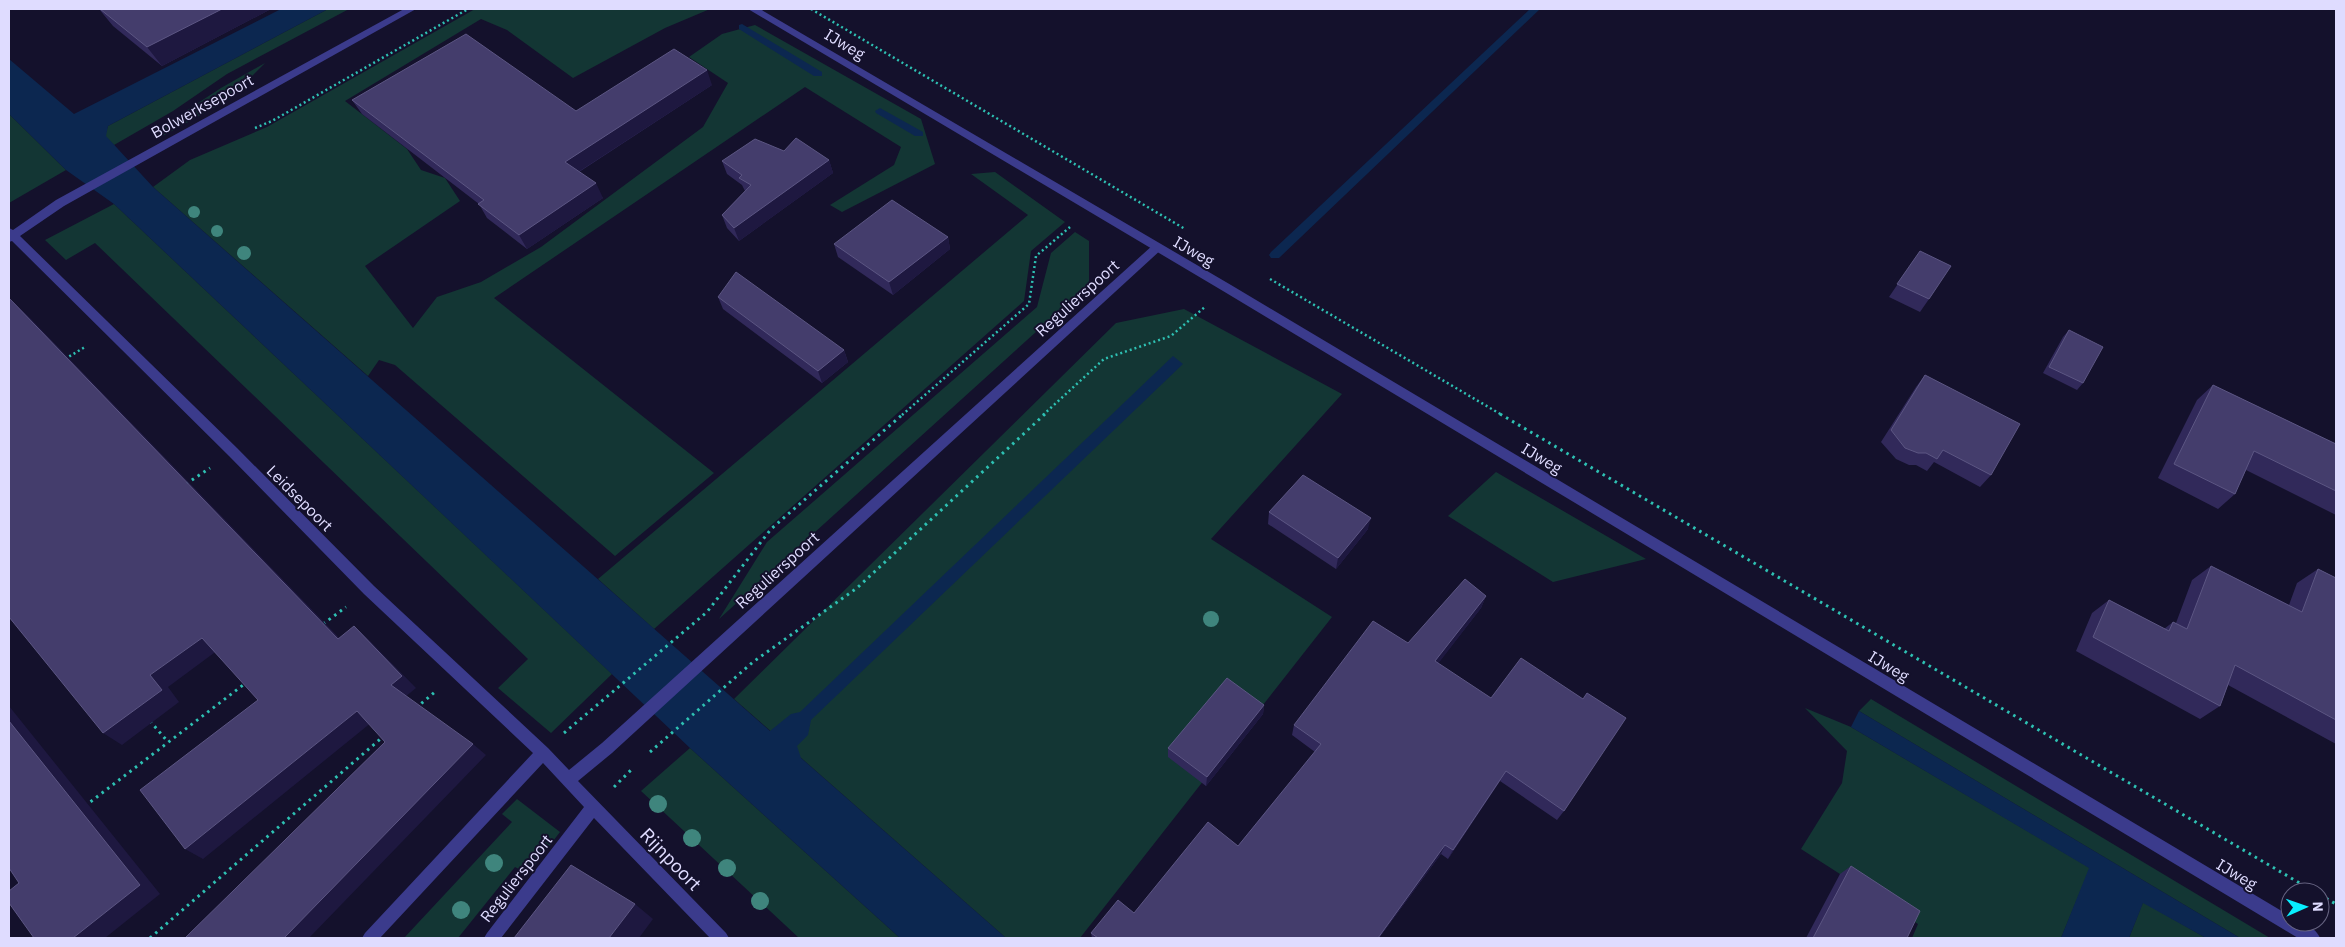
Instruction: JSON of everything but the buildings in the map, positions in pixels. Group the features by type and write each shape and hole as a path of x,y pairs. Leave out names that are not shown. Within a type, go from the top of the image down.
{"street":[{"name":"Bolwerksepoort","path":"10,235 60,203 411,9"},
{"name":"IJweg","path":"753,9 1226,288 2312,938"},
{"name":"Leidsepoort","path":"10,235 232,452 369,590 543,752 568,780"},
{"name":"Regulierspoort","path":"568,780 608,748 1157,248"},
{"path":"370,938 543,752"},
{"path":"568,780 593,807"},
{"name":"Regulierspoort","path":"492,938 593,807"},
{"name":"Rijnpoort","path":"593,807 721,938"}],"path":[{"name":"IJweg","path":"811,9 1190,232"},
{"path":"579,719 707,612 771,529 1029,304 1036,256 1116,188"},
{"name":"IJweg","path":"1265,276 2298,882"},
{"path":"644,758 753,662 857,588 1104,359 1170,336 1226,288"},
{"path":"64,360 110,332"},
{"path":"183,486 232,452"},
{"path":"320,627 369,590"},
{"path":"414,710 457,673"},
{"path":"77,812 248,682"},
{"path":"148,719 168,742"},
{"path":"150,938 391,730"}],"green space":[{"path":"328,9 349,9 227,74 173,111 114,145 105,136 108,126"},
{"path":"475,9 710,9 665,28 573,78 507,30 481,19 345,101 407,149 421,170 445,178 460,201 365,266 413,328 437,297 481,282 541,247 703,127 728,83 689,57 722,34 755,25 921,119 935,164 842,212 830,205 894,165 901,147 805,87 494,298 714,473 615,556 395,365 379,360 368,376 153,187 190,160 267,127"},
{"path":"265,63 228,100 161,137 155,131 221,88"},
{"path":"9,114 66,170 9,203"},
{"path":"995,172 1065,222 1031,251 1024,301 654,629 598,579 1028,215 971,174"},
{"path":"114,204 612,674 551,733 498,688 528,659 95,243 66,260 45,240"},
{"path":"1075,232 1089,241 1089,284 719,619 767,542 1037,307 1051,253"},
{"path":"1184,309 1342,394 1211,539 1332,617 1080,938 1006,938 734,699 1116,323"},
{"path":"1496,472 1646,559 1553,582 1448,516"},
{"path":"1871,699 2270,938 2240,938 1859,711"},
{"path":"1805,708 1851,727 2090,868 2061,938 1912,938 1918,924 1801,849 1842,783 1847,751"},
{"path":"690,748 900,938 799,938 641,791"},
{"path":"517,799 560,832 528,874 515,867 458,938 404,938 512,822 502,814"},
{"path":"2143,902 2206,938 2129,938"}],"water":[{"path":"281,9 328,9 108,126 106,136 153,187 770,731 791,714 800,712 1173,356 1183,364 811,720 808,735 797,746 801,758 1006,938 900,938 690,748 114,204 66,170 9,114 9,59 74,114"},
{"path":"1859,711 2240,938 2206,938 2143,903 2129,938 2061,938 2089,868 1851,727"}],"waterway":[{"path":"1275,255 1535,9"},
{"path":"742,27 818,74"},
{"path":"880,111 919,134"}]}
